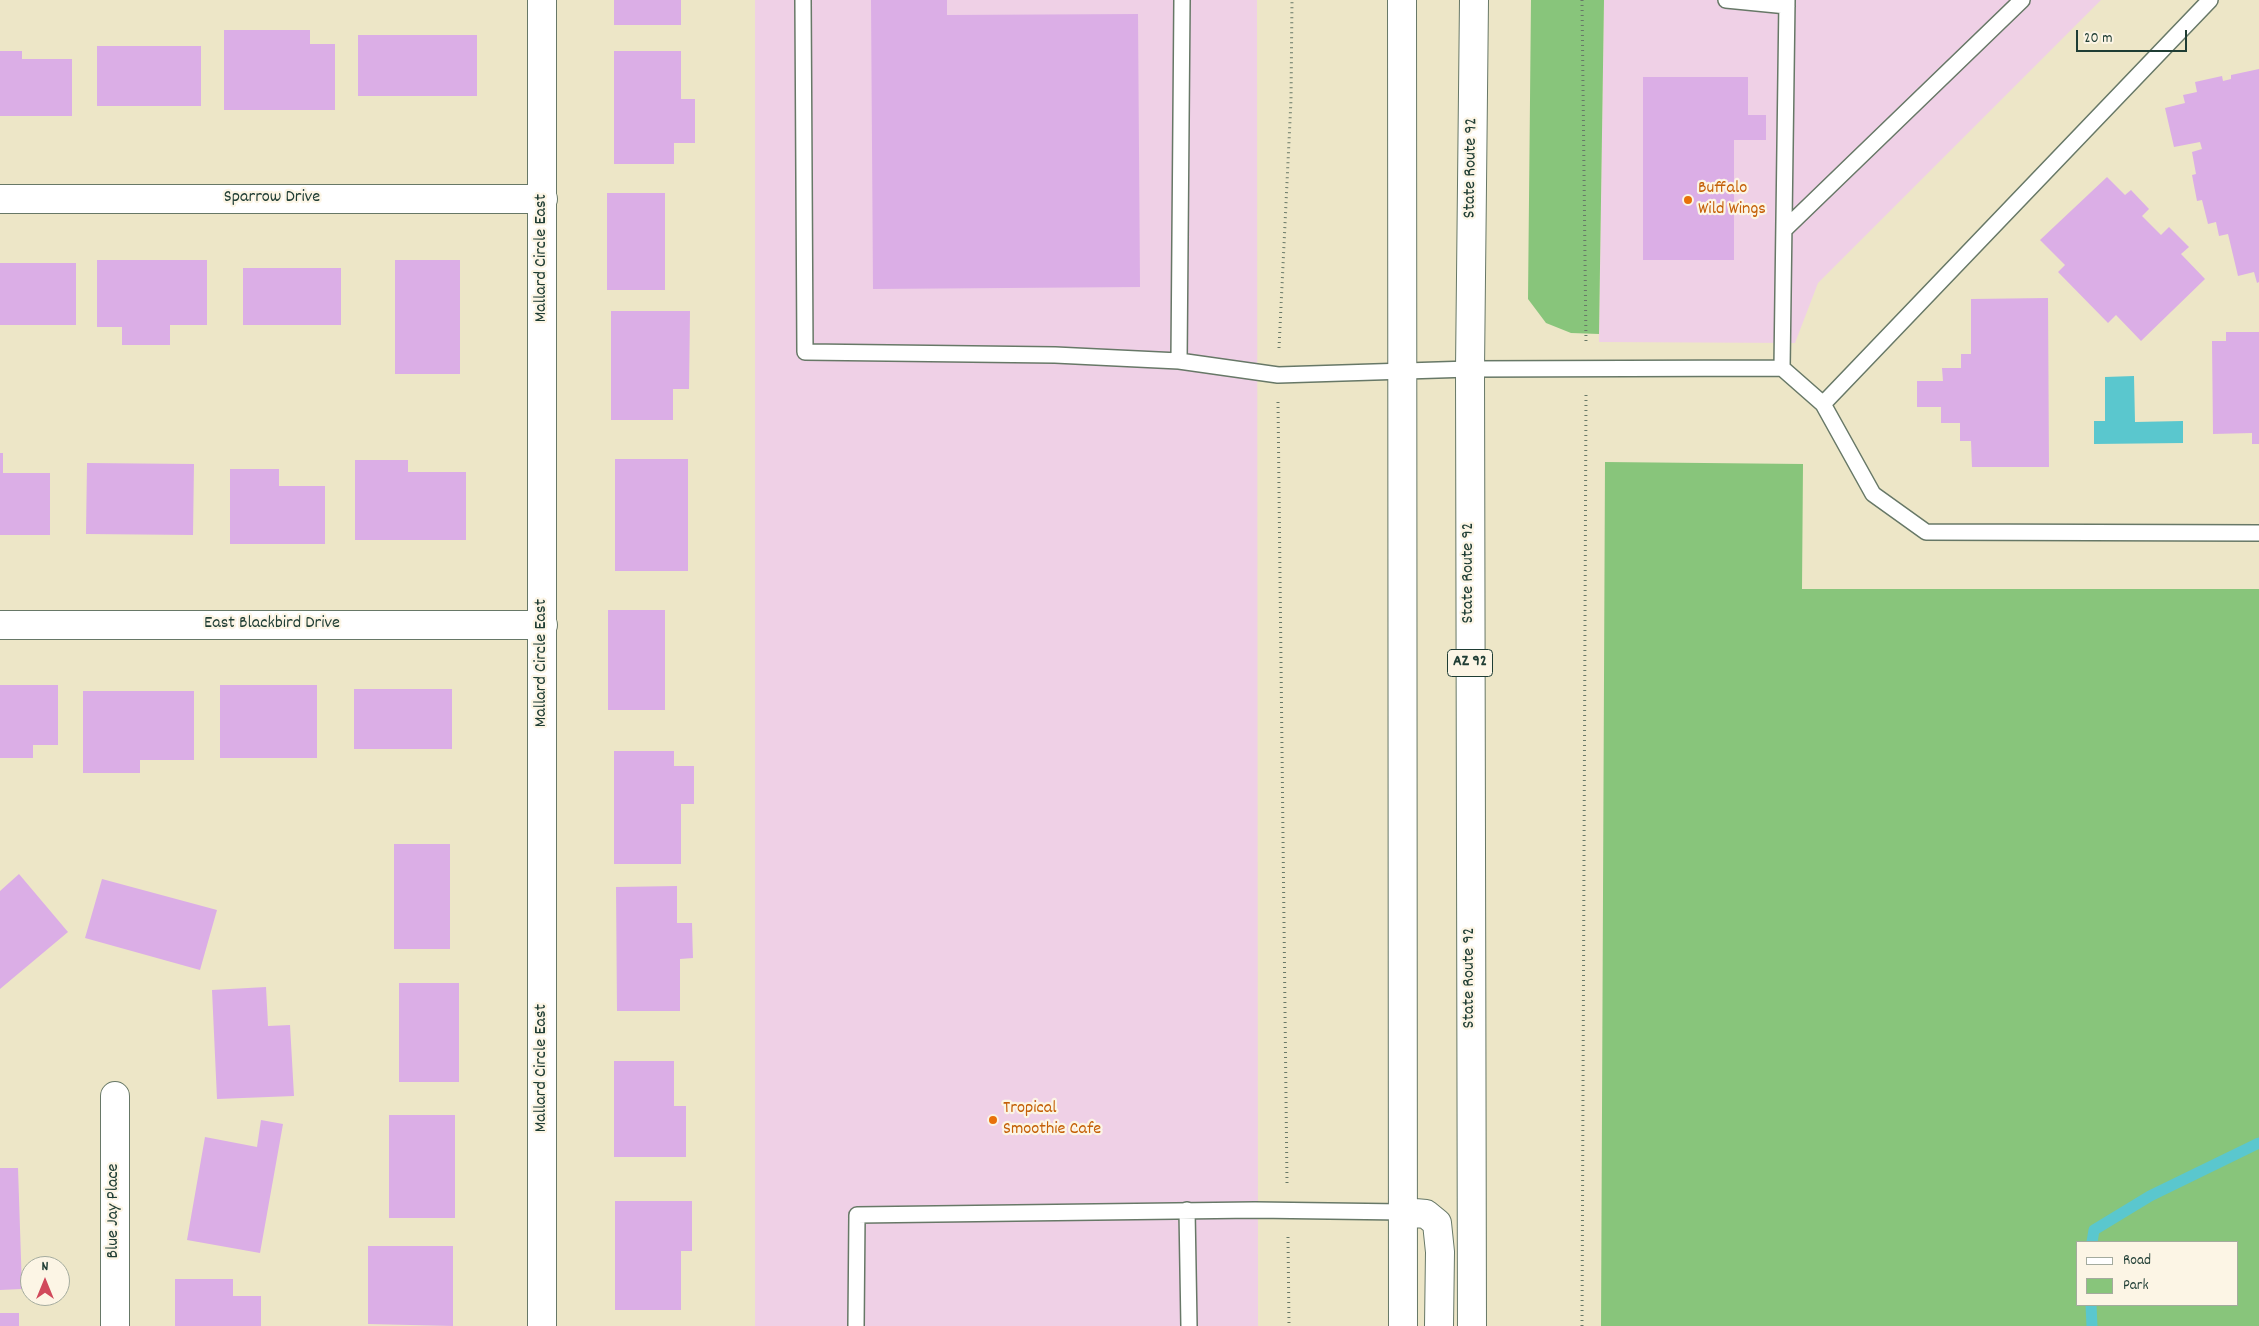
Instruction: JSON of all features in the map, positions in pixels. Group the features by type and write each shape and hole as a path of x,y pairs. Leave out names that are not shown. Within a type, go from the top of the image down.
{"main road":[{"name":"Mallard Circle East","path":"542,0 542,1326"},
{"path":"1402,0 1403,1326"},
{"name":"State Route 92","path":"1472,1326 1470,369 1474,0"},
{"name":"Sparrow Drive","path":"0,199 543,199"},
{"name":"East Blackbird Drive","path":"0,625 543,625"},
{"name":"Blue Jay Place","path":"115,1096 115,1326"},
{"path":"1403,1212 1426,1214 1437,1223 1440,1252 1439,1326"}],"lane":[{"path":"803,0 805,352 1055,355 1179,361 1278,375 1470,369 1782,368 1823,404 1873,494 1926,532 2259,533"},
{"path":"1179,361 1182,0"},
{"path":"1726,0 1787,3 1786,228 1782,368"},
{"path":"1786,228 2022,0"},
{"path":"1823,404 2210,0"},
{"path":"856,1326 857,1215 1188,1210 1403,1212"},
{"path":"1188,1210 1189,1326"}],"path":[{"path":"1289,1326 1278,375 1292,100 1292,0"},
{"path":"1582,0 1587,369 1582,1326"}],"shaded area":[{"path":"755,0 1257,0 1258,1326 755,1326"},
{"path":"1604,0 2101,0 1818,283 1795,343 1599,342"}],"green space":[{"path":"1531,0 1604,0 1599,334 1571,333 1546,323 1528,299"},
{"path":"1605,462 1803,464 1802,589 2259,589 2259,1326 1601,1326"}],"water":[{"path":"2134,376 2135,422 2183,421 2183,443 2094,444 2094,421 2105,421 2105,377"}],"building":[{"path":"614,0 681,0 681,25 614,25"},
{"path":"871,0 947,0 947,15 1138,14 1140,287 873,289"},
{"path":"224,30 310,30 310,44 335,44 335,110 224,110"},
{"path":"358,35 477,35 477,96 358,96"},
{"path":"97,46 201,46 201,106 97,106"},
{"path":"0,51 22,51 22,59 72,59 72,116 0,116"},
{"path":"614,51 681,51 681,99 695,99 695,143 674,143 674,164 614,164"},
{"path":"2259,69 2259,282 2257,283 2254,272 2238,276 2228,234 2219,236 2216,222 2208,224 2202,200 2197,201 2192,175 2196,174 2192,152 2202,149 2200,142 2174,147 2165,108 2185,103 2183,95 2197,92 2195,82 2222,76 2223,81 2231,79 2231,75"},
{"name":"Buffalo Wild Wings","path":"1643,77 1748,77 1748,115 1766,115 1766,140 1734,140 1734,260 1643,260"},
{"path":"2107,177 2125,195 2131,190 2149,209 2142,216 2161,235 2169,227 2189,247 2181,254 2205,279 2141,341 2116,315 2108,323 2058,272 2065,265 2040,240"},
{"path":"607,193 665,193 665,290 607,290"},
{"path":"97,260 207,260 207,325 170,325 170,345 122,345 122,327 97,327"},
{"path":"395,260 460,260 460,374 395,374"},
{"path":"0,263 76,263 76,325 0,325"},
{"path":"243,268 341,268 341,325 243,325"},
{"path":"2048,298 2049,467 1972,467 1971,441 1960,441 1960,423 1941,423 1941,407 1917,407 1917,381 1943,381 1942,368 1961,368 1961,354 1971,354 1971,299"},
{"path":"611,311 690,311 689,389 673,389 673,420 611,420"},
{"path":"2226,332 2259,332 2259,444 2252,444 2252,433 2213,434 2212,341 2226,341"},
{"path":"0,453 3,453 3,473 50,473 50,535 0,535"},
{"path":"615,459 688,459 688,571 615,571"},
{"path":"355,460 408,460 408,472 466,472 466,540 355,540"},
{"path":"87,463 194,464 193,535 86,534"},
{"path":"230,469 279,469 279,486 325,486 325,544 230,544"},
{"path":"608,610 665,610 665,710 608,710"},
{"path":"0,685 58,685 58,745 33,745 33,758 0,758"},
{"path":"220,685 317,685 317,758 220,758"},
{"path":"354,689 452,689 452,749 354,749"},
{"path":"83,691 194,691 194,760 140,760 140,773 83,773"},
{"path":"614,751 674,751 674,766 694,766 694,804 681,804 681,864 614,864"},
{"path":"394,844 450,844 450,949 394,949"},
{"path":"19,874 68,932 0,989 0,891"},
{"path":"102,879 217,910 200,970 85,938"},
{"path":"677,886 677,923 692,923 693,958 680,959 680,1011 617,1011 616,887"},
{"path":"399,983 459,983 459,1082 399,1082"},
{"path":"266,987 268,1026 290,1025 294,1096 217,1099 212,990"},
{"path":"614,1061 674,1061 674,1106 686,1106 686,1157 614,1157"},
{"path":"389,1115 455,1115 455,1218 389,1218"},
{"path":"261,1120 283,1124 260,1253 187,1240 205,1137 257,1147"},
{"path":"0,1168 18,1168 20,1289 0,1290"},
{"path":"615,1201 692,1201 692,1251 681,1251 681,1310 615,1310"},
{"path":"368,1246 453,1246 453,1326 368,1324"},
{"path":"175,1279 233,1279 233,1296 261,1296 261,1326 175,1326"},
{"path":"0,1313 19,1313 19,1326 0,1326"}],"waterway":[{"path":"2092,1241 2094,1230 2150,1196 2259,1143"},
{"path":"2091,1306 2092,1326"}],"place":[{"name":"Buffalo Wild Wings","path":"1688,200"},
{"name":"Tropical Smoothie Cafe","path":"993,1120"}]}
